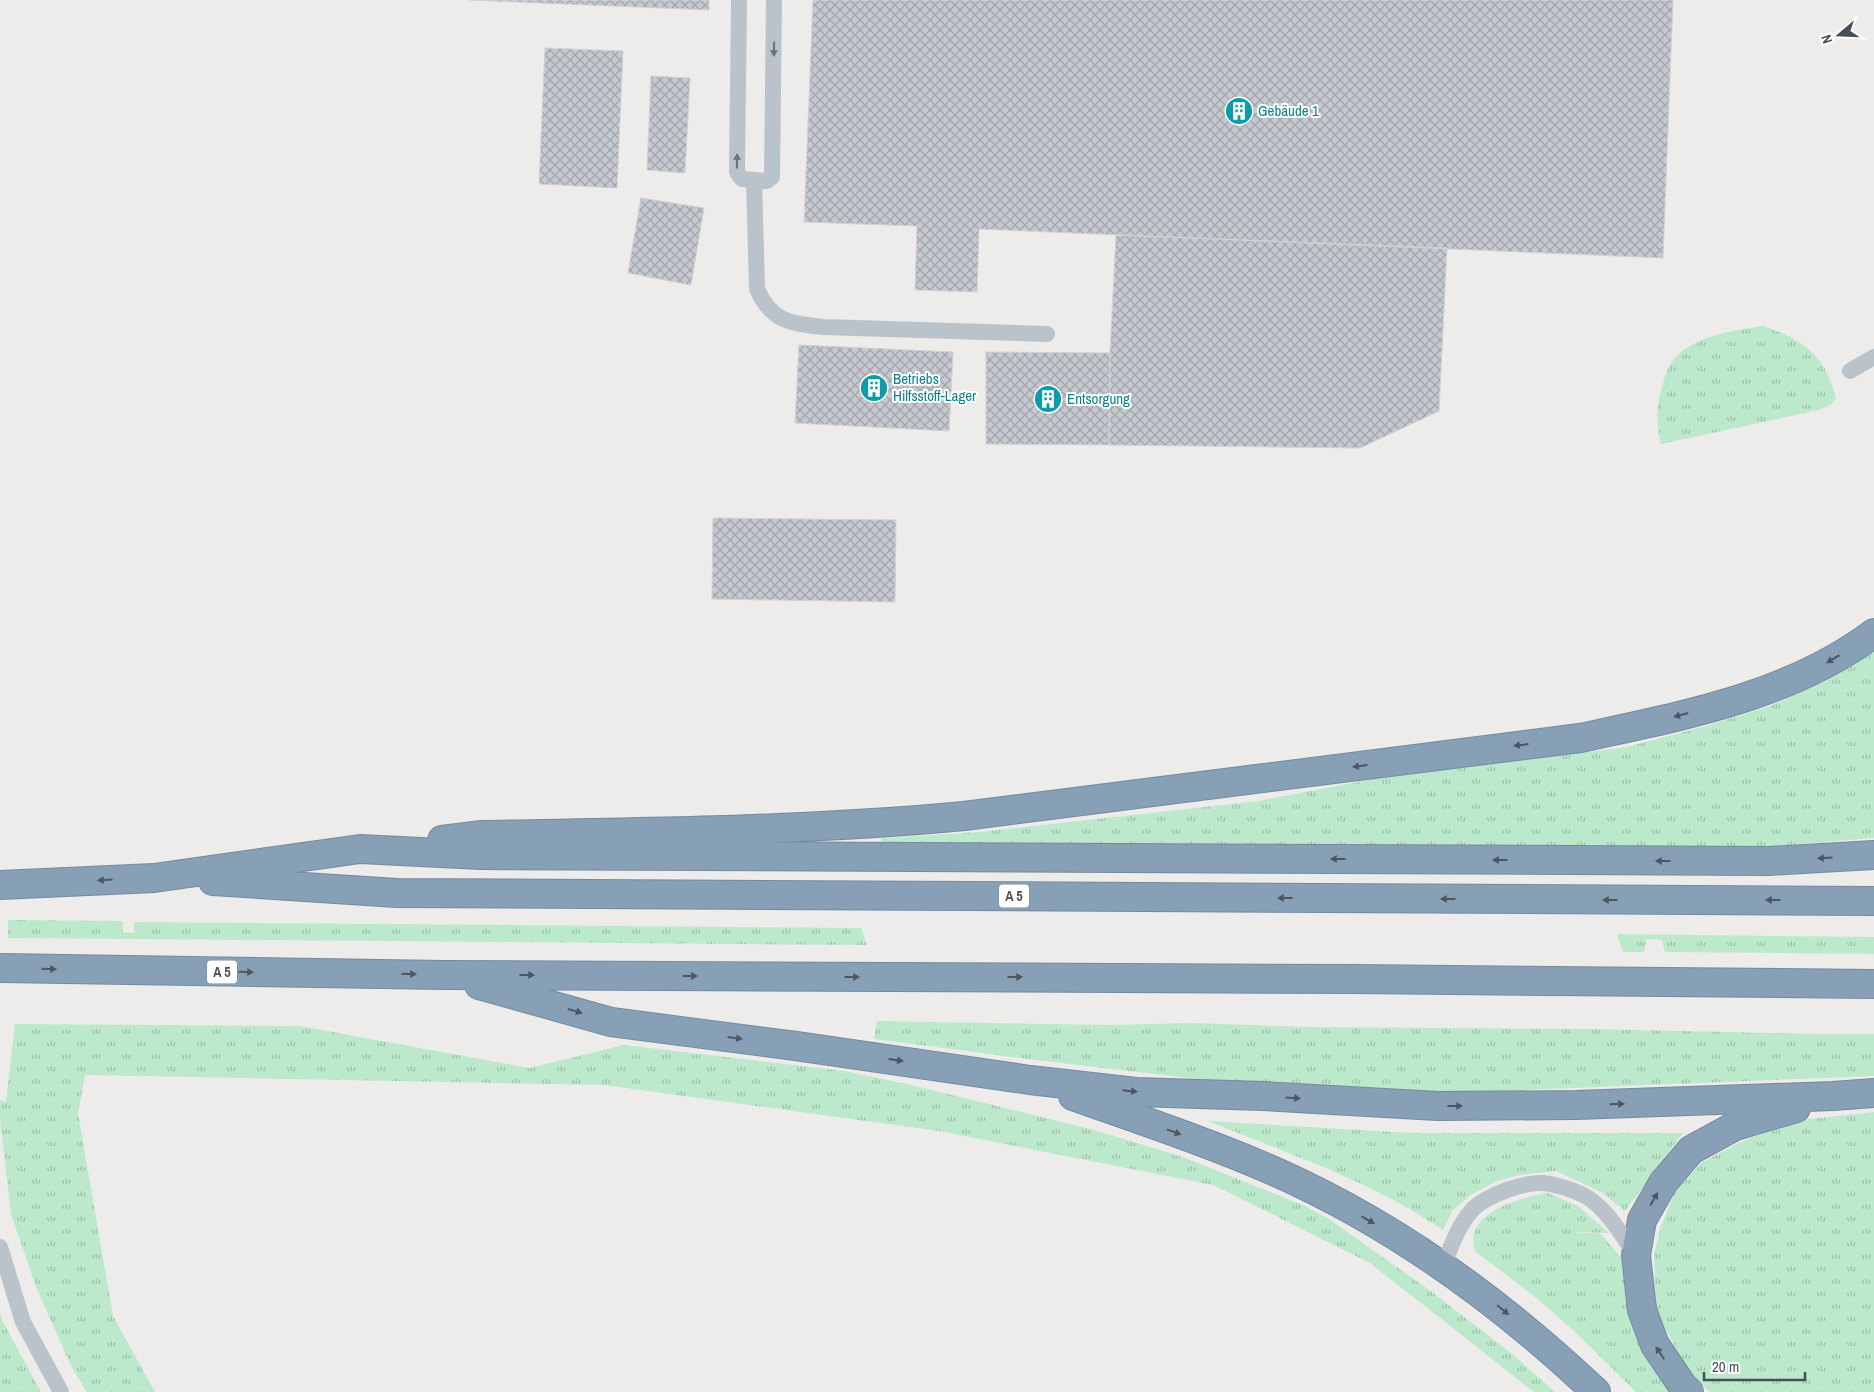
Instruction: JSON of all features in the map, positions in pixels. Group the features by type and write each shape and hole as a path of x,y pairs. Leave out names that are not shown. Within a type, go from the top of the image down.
{"highway":[{"path":"154,878 360,849 482,836 828,827 964,816 1580,738 1676,717 1756,695 1822,665 1874,633"},
{"path":"360,849 481,855 1758,861 1874,855"},
{"name":"A 5","path":"0,885 154,878 397,893 1874,901"},
{"name":"A 5","path":"0,968 444,975 1353,979 1874,984"},
{"path":"444,975 611,1022 786,1044 1030,1080 1136,1092 1263,1096 1438,1106 1576,1105 1874,1093"},
{"path":"1030,1080 1206,1144 1277,1173 1325,1196 1443,1266 1495,1304 1552,1350 1596,1392"},
{"path":"1689,1392 1655,1346 1642,1310 1636,1255 1642,1220 1663,1184 1691,1150 1735,1126 1833,1096"}],"lane":[{"path":"739,0 737,172 742,179 767,181 772,177 774,0"},
{"path":"754,180 757,289 764,304 775,315 793,323 823,327 1047,334"},
{"path":"1850,372 1874,357"},
{"path":"1443,1266 1463,1223 1473,1209 1485,1200 1499,1194 1519,1187 1543,1183 1588,1197 1607,1216 1636,1255"},
{"path":"0,1247 23,1322 61,1392"}],"green space":[{"path":"1763,326 1790,337 1811,351 1819,360 1826,371 1836,398 1832,404 1819,410 1661,444 1658,429 1659,401 1667,370 1677,355 1699,341 1725,333"},
{"path":"1874,650 1874,838 1713,851 882,847 881,838 980,832 1258,801 1404,773 1462,768 1627,747 1706,726 1770,706 1826,681"},
{"path":"8,920 122,921 123,933 134,933 134,922 861,928 867,945 8,938"},
{"path":"1617,934 1874,937 1874,954 1665,952 1662,940 1646,939 1644,952 1623,952"},
{"path":"877,1021 1107,1025 1191,1023 1310,1027 1593,1029 1874,1034 1874,1076 1421,1094 1215,1081 874,1039"},
{"path":"15,1024 300,1026 529,1068 624,1045 844,1071 907,1084 1094,1130 1183,1157 1305,1206 1329,1219 1432,1292 1511,1353 1555,1392 1534,1392 1370,1263 1213,1185 939,1131 604,1085 85,1075 78,1113 113,1316 155,1392 87,1392 72,1368 36,1287 11,1214 0,1120 0,1100 6,1102"},
{"path":"1874,1112 1874,1392 1710,1392 1689,1372 1669,1336 1656,1307 1654,1254 1661,1226 1675,1192 1702,1162 1743,1141 1800,1120"},
{"path":"1208,1121 1411,1133 1683,1133 1625,1211 1601,1192 1556,1171 1520,1175 1497,1181 1472,1194 1453,1210 1443,1230 1416,1213 1358,1182"},
{"path":"1548,1193 1578,1206 1609,1233 1572,1232 1601,1234 1625,1262 1679,1392 1636,1392 1573,1330 1535,1297 1475,1251 1473,1238 1477,1226 1485,1217 1496,1209 1523,1198"},
{"path":"0,1312 3,1322 41,1392 0,1392"}],"building":[{"path":"469,0 709,0 709,10"},
{"name":"Gebäude 1","path":"813,0 1673,0 1663,258 979,229 977,292 915,290 917,226 804,222"},
{"path":"545,48 623,51 617,188 539,184"},
{"path":"651,76 690,78 685,173 647,170"},
{"path":"641,198 704,208 691,285 628,273"},
{"path":"1116,235 1447,248 1439,411 1360,448 1109,445 1110,353"},
{"name":"Betriebs Hilfsstoff-Lager","path":"799,345 953,352 949,431 795,423"},
{"name":"Entsorgung","path":"986,352 1110,353 1109,445 986,444"},
{"path":"713,518 896,520 895,602 712,599"}],"place":[{"name":"Gebäude 1","path":"1239,111"},
{"name":"Betriebs Hilfsstoff-Lager","path":"874,388"},
{"name":"Entsorgung","path":"1048,399"}]}
